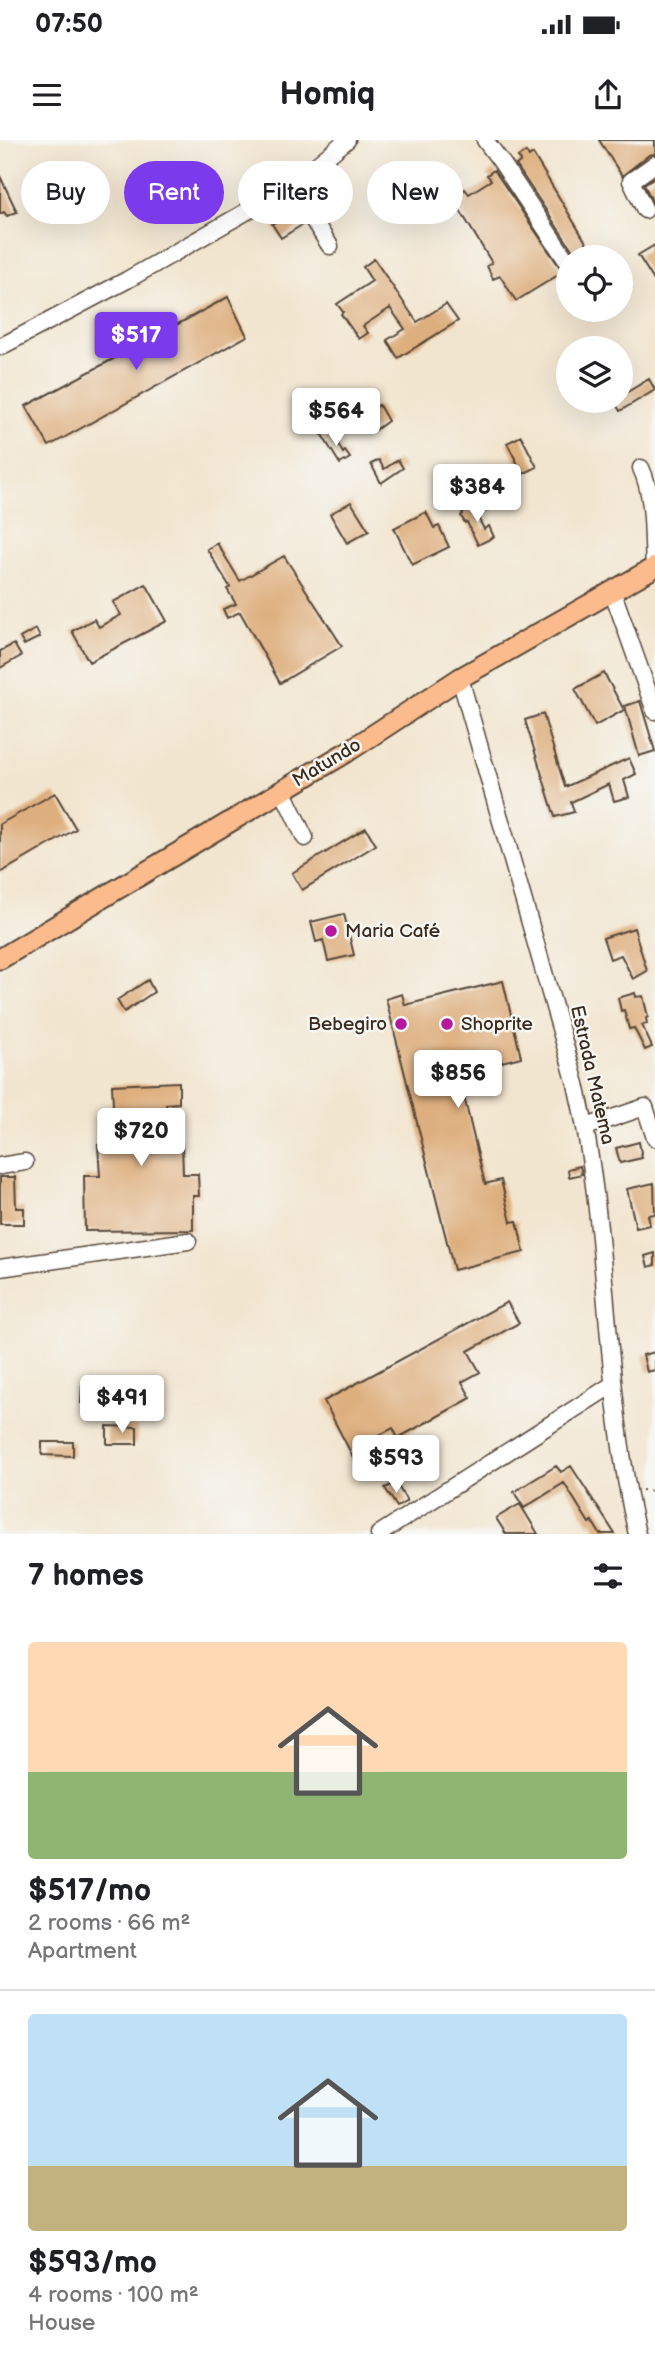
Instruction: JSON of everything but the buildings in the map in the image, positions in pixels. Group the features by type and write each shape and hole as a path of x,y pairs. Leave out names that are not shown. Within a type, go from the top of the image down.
{"main road":[{"name":"Matundo","path":"0,959 347,752 460,678 654,568"}],"street":[{"path":"321,161 347,140"},
{"path":"485,140 556,245"},
{"path":"645,210 631,181 655,164"},
{"path":"0,347 127,280 238,216"},
{"path":"316,224 330,246"},
{"path":"641,468 650,496 654,568"},
{"path":"613,593 655,711"},
{"name":"Estrada Matema","path":"460,678 569,1058 586,1127 612,1385 626,1489 637,1534"},
{"path":"282,790 304,838"},
{"path":"586,1127 650,1104 655,1139"},
{"path":"0,1166 25,1162"},
{"path":"0,1268 188,1241"},
{"path":"379,1534 405,1528 612,1385"}],"place":[{"name":"Maria Café","path":"331,931"},
{"name":"Bebegiro","path":"401,1024"},
{"name":"Shoprite","path":"447,1024"}]}
